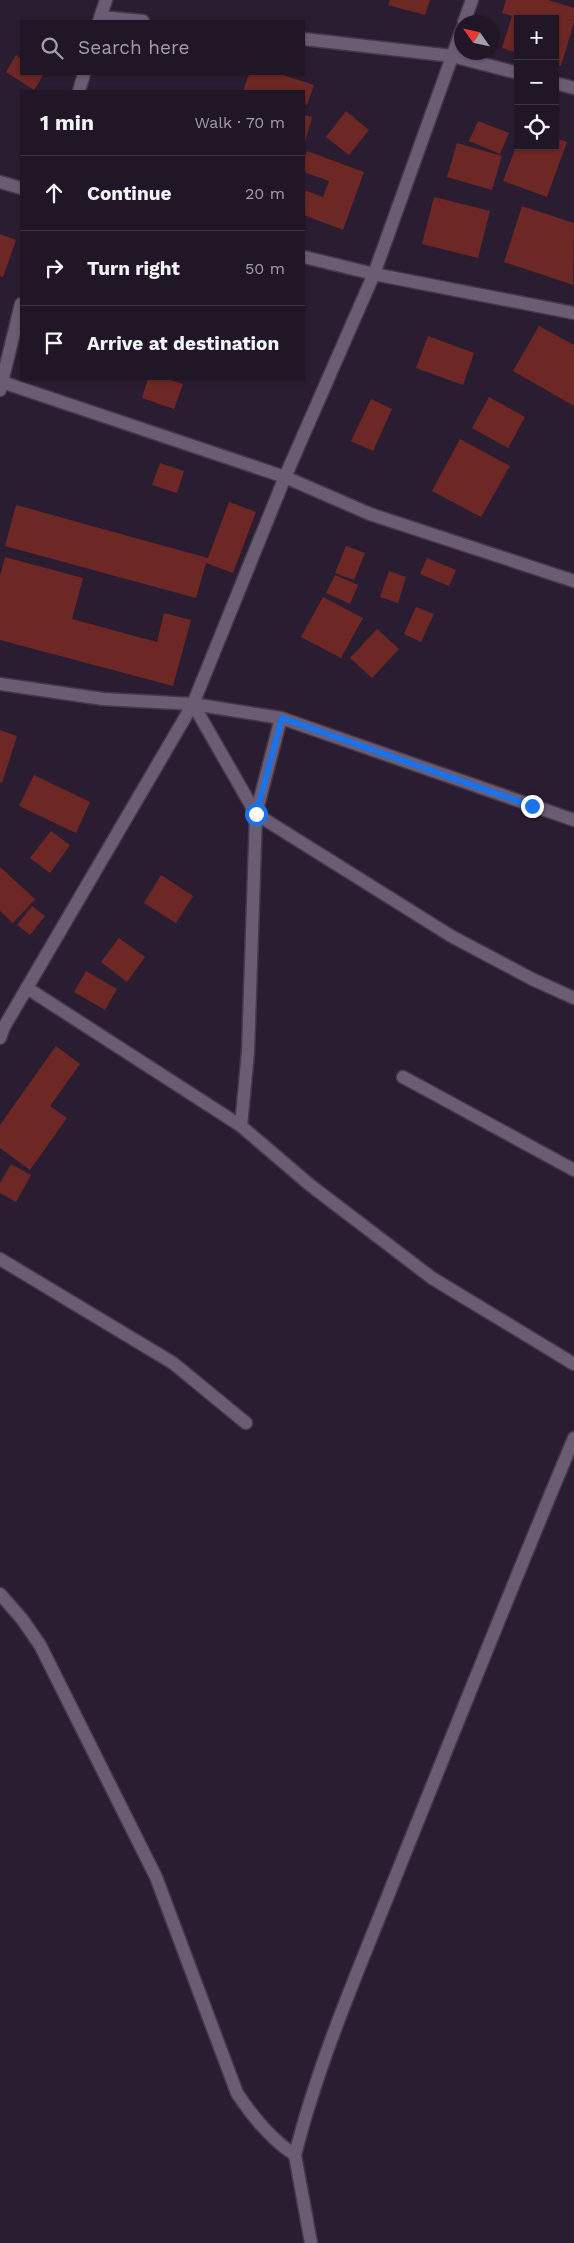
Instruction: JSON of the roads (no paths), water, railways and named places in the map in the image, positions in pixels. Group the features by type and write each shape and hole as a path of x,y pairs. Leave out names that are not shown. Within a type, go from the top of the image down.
{"street":[{"path":"106,0 100,19 122,20"},
{"path":"467,15 472,0"},
{"path":"305,39 452,56 514,72"},
{"path":"0,1038 27,988 192,704 285,477 374,274 454,51"},
{"path":"79,90 84,75"},
{"path":"559,84 574,88"},
{"path":"0,182 20,188"},
{"path":"305,257 374,274 574,313"},
{"path":"20,308 1,386 285,477 370,514 574,581"},
{"path":"0,684 104,699 192,704 282,718 574,820"},
{"path":"192,704 256,814 451,936 574,998"},
{"path":"241,1126 248,1052 256,814 282,718"},
{"path":"27,988 241,1126 310,1185 432,1278 574,1364"},
{"path":"404,1077 574,1170"},
{"path":"0,1259 174,1363 246,1423"},
{"path":"311,2243 295,2155 308,2105 354,1981 497,1624 574,1438"},
{"path":"0,1594 22,1619 40,1645 85,1739 156,1877 238,2093 246,2106 286,2149 295,2155"}]}
